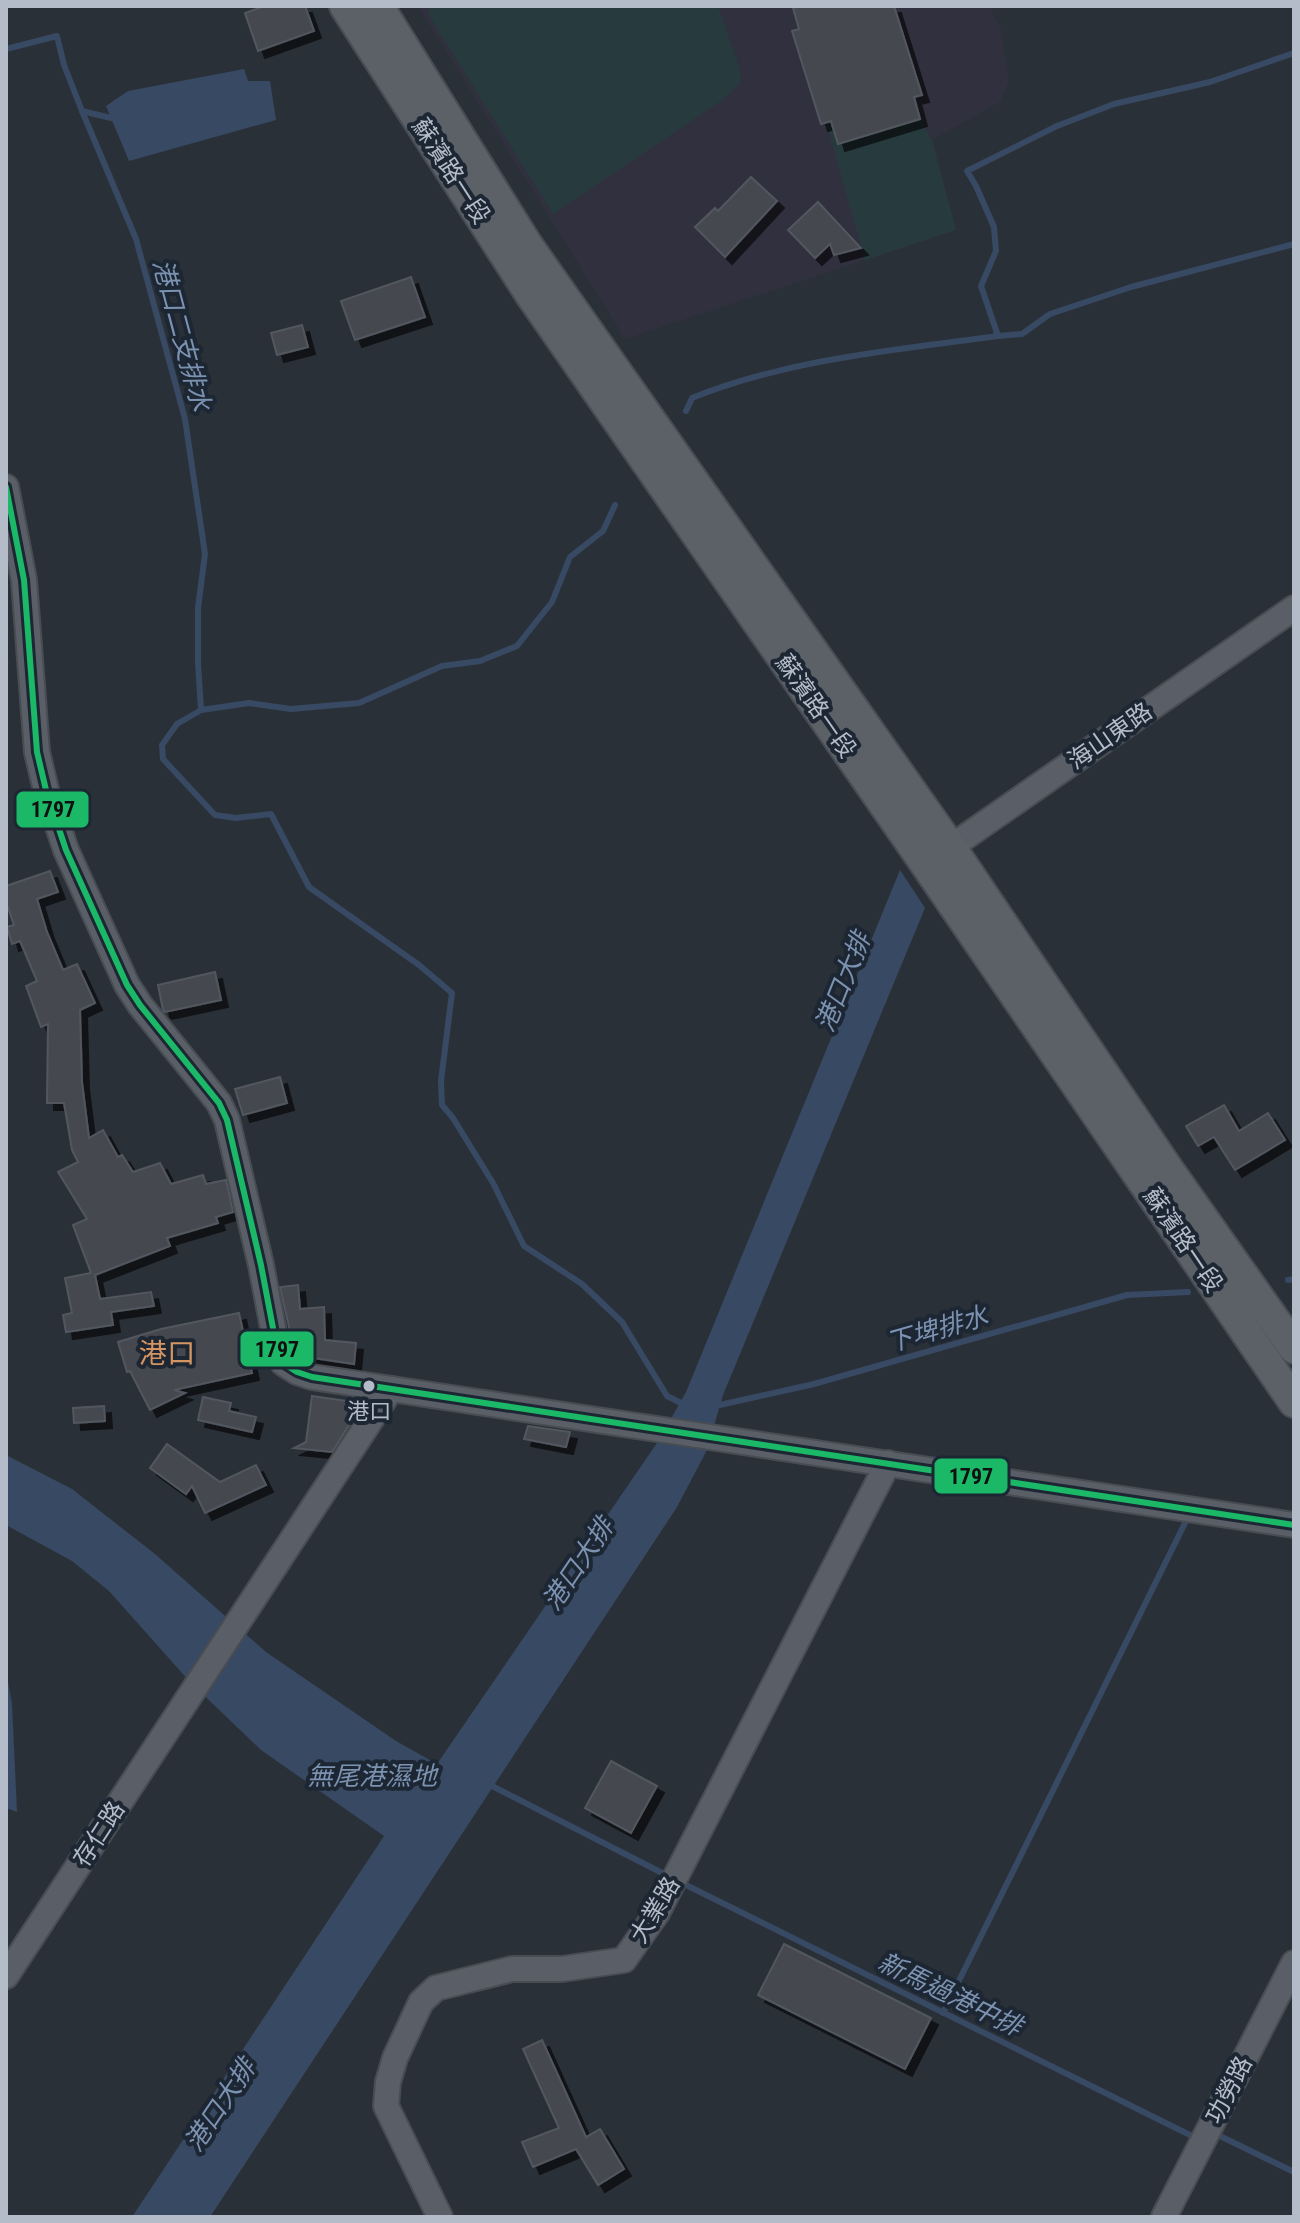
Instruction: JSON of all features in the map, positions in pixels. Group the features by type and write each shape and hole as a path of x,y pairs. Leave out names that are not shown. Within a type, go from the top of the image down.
{"main road":[{"name":"蘇濱路一段","path":"345,6 531,295 925,863 1156,1177 1294,1348"},
{"name":"蘇濱路一段","path":"378,6 527,245 951,848 1294,1402"}],"street":[{"path":"6,487 24,580 37,752 46,790 66,850 127,985 219,1103 227,1120 277,1349 283,1363 312,1377 1294,1525"},
{"name":"海山東路","path":"925,863 951,848 1294,608"},
{"name":"存仁路","path":"6,1976 232,1631 295,1523 391,1389"},
{"name":"大業路","path":"440,2217 386,2106 388,2082 395,2058 421,2002 436,1988 512,1969 562,1969 624,1960 657,1913 888,1463"},
{"name":"功勞路","path":"1164,2217 1294,1963"}],"shaded area":[{"path":"418,6 989,6 1001,30 1009,82 1000,102 932,140 956,230 625,339"}],"green space":[{"path":"430,6 718,6 740,69 740,84 724,99 553,214 428,14"},
{"path":"920,119 932,140 956,230 865,260 826,122 831,121 839,144"}],"water":[{"path":"244,69 248,81 270,81 276,120 129,161 106,106 128,91"},
{"path":"900,870 925,908 723,1395 707,1450 677,1507 210,2217 132,2217 384,1836 261,1750 190,1682 109,1591 72,1561 6,1525 6,1455 72,1489 155,1554 266,1652 396,1741 437,1764 659,1440 686,1392"},
{"path":"6,1670 12,1704 17,1812 6,1808"}],"building":[{"path":"265,6 305,6 314,31 258,51 245,13"},
{"path":"894,6 922,95 914,97 920,119 838,144 831,121 821,124 792,31 799,29 793,8"},
{"path":"751,177 777,201 725,257 695,227 715,208 718,211"},
{"path":"818,202 861,248 834,255 830,244 815,258 788,230"},
{"path":"411,277 425,317 355,340 341,301"},
{"path":"302,325 308,347 277,355 271,333"},
{"path":"50,871 58,892 37,899 47,932 63,970 77,964 95,1003 80,1010 82,1082 89,1138 103,1130 118,1157 122,1155 133,1172 160,1163 171,1184 203,1175 206,1184 226,1180 233,1212 216,1217 218,1223 167,1238 170,1246 95,1275 100,1299 151,1292 154,1306 111,1312 113,1325 66,1332 63,1315 72,1313 65,1278 91,1273 73,1225 87,1219 58,1172 78,1162 72,1150 64,1103 47,1103 48,1024 41,1027 26,986 37,981 20,941 12,944 7,927 14,925 6,902 6,886"},
{"path":"215,972 221,1000 163,1010 158,985"},
{"path":"280,1077 287,1103 243,1115 235,1089"},
{"path":"1224,1105 1239,1131 1268,1113 1285,1140 1235,1170 1214,1137 1198,1146 1186,1126"},
{"path":"298,1285 300,1309 324,1307 325,1340 356,1343 354,1364 295,1353 280,1287"},
{"path":"239,1313 252,1373 174,1390 185,1393 150,1410 130,1371 127,1372 118,1342 161,1329"},
{"path":"312,1396 361,1403 332,1452 294,1448 306,1442"},
{"path":"203,1397 231,1403 229,1411 256,1417 252,1432 198,1420"},
{"path":"104,1406 105,1421 74,1423 73,1408"},
{"path":"528,1426 570,1432 566,1447 524,1439"},
{"path":"167,1444 220,1482 256,1465 266,1485 205,1513 192,1486 186,1494 150,1468"},
{"path":"611,1761 657,1786 631,1833 585,1808"},
{"path":"784,1944 931,2018 905,2069 758,1995"},
{"path":"542,2040 586,2137 600,2129 624,2169 598,2185 576,2149 533,2167 522,2142 559,2128 523,2049"}],"waterway":[{"name":"港口二支排水","path":"6,49 57,36 64,65 136,239 185,419 205,554 198,608 201,710"},
{"path":"686,411 692,398 766,374 881,351 998,336 981,286 996,251 994,227 967,171 1057,126 1114,104 1210,82 1294,53"},
{"path":"82,111 111,118"},
{"path":"998,336 1022,334 1050,314 1131,287 1294,244"},
{"path":"615,505 603,531 570,557 552,602 517,646 480,661 442,666 359,703 291,709 249,703 201,710 177,724 162,745 163,759 215,815 236,818 271,814 309,887 419,965 452,993 441,1081 442,1105 493,1183 524,1246 582,1284 622,1322 667,1396 685,1405"},
{"name":"下埤排水","path":"1288,1280 1294,1279"},
{"name":"下埤排水","path":"715,1406 814,1384 1127,1295 1188,1292"},
{"path":"943,2013 1187,1519"},
{"name":"新馬過港中排","path":"488,1784 670,1877"},
{"name":"新馬過港中排","path":"684,1884 1198,2139"},
{"name":"新馬過港中排","path":"1218,2135 1294,2172"}],"transit line":[{"name":"1797","path":"6,487 24,580 37,752 46,790 66,850 127,985 219,1103 227,1120 277,1349 283,1363 312,1377 1294,1525"}],"place":[{"name":"港口","path":"369,1386"}],"district":[{"name":"港口","path":"167,1353"}],"water label":[{"name":"港口大排","path":"843,982"},
{"name":"港口大排","path":"578,1564"},
{"name":"無尾港濕地","path":"372,1776"},
{"name":"港口大排","path":"220,2105"}]}
